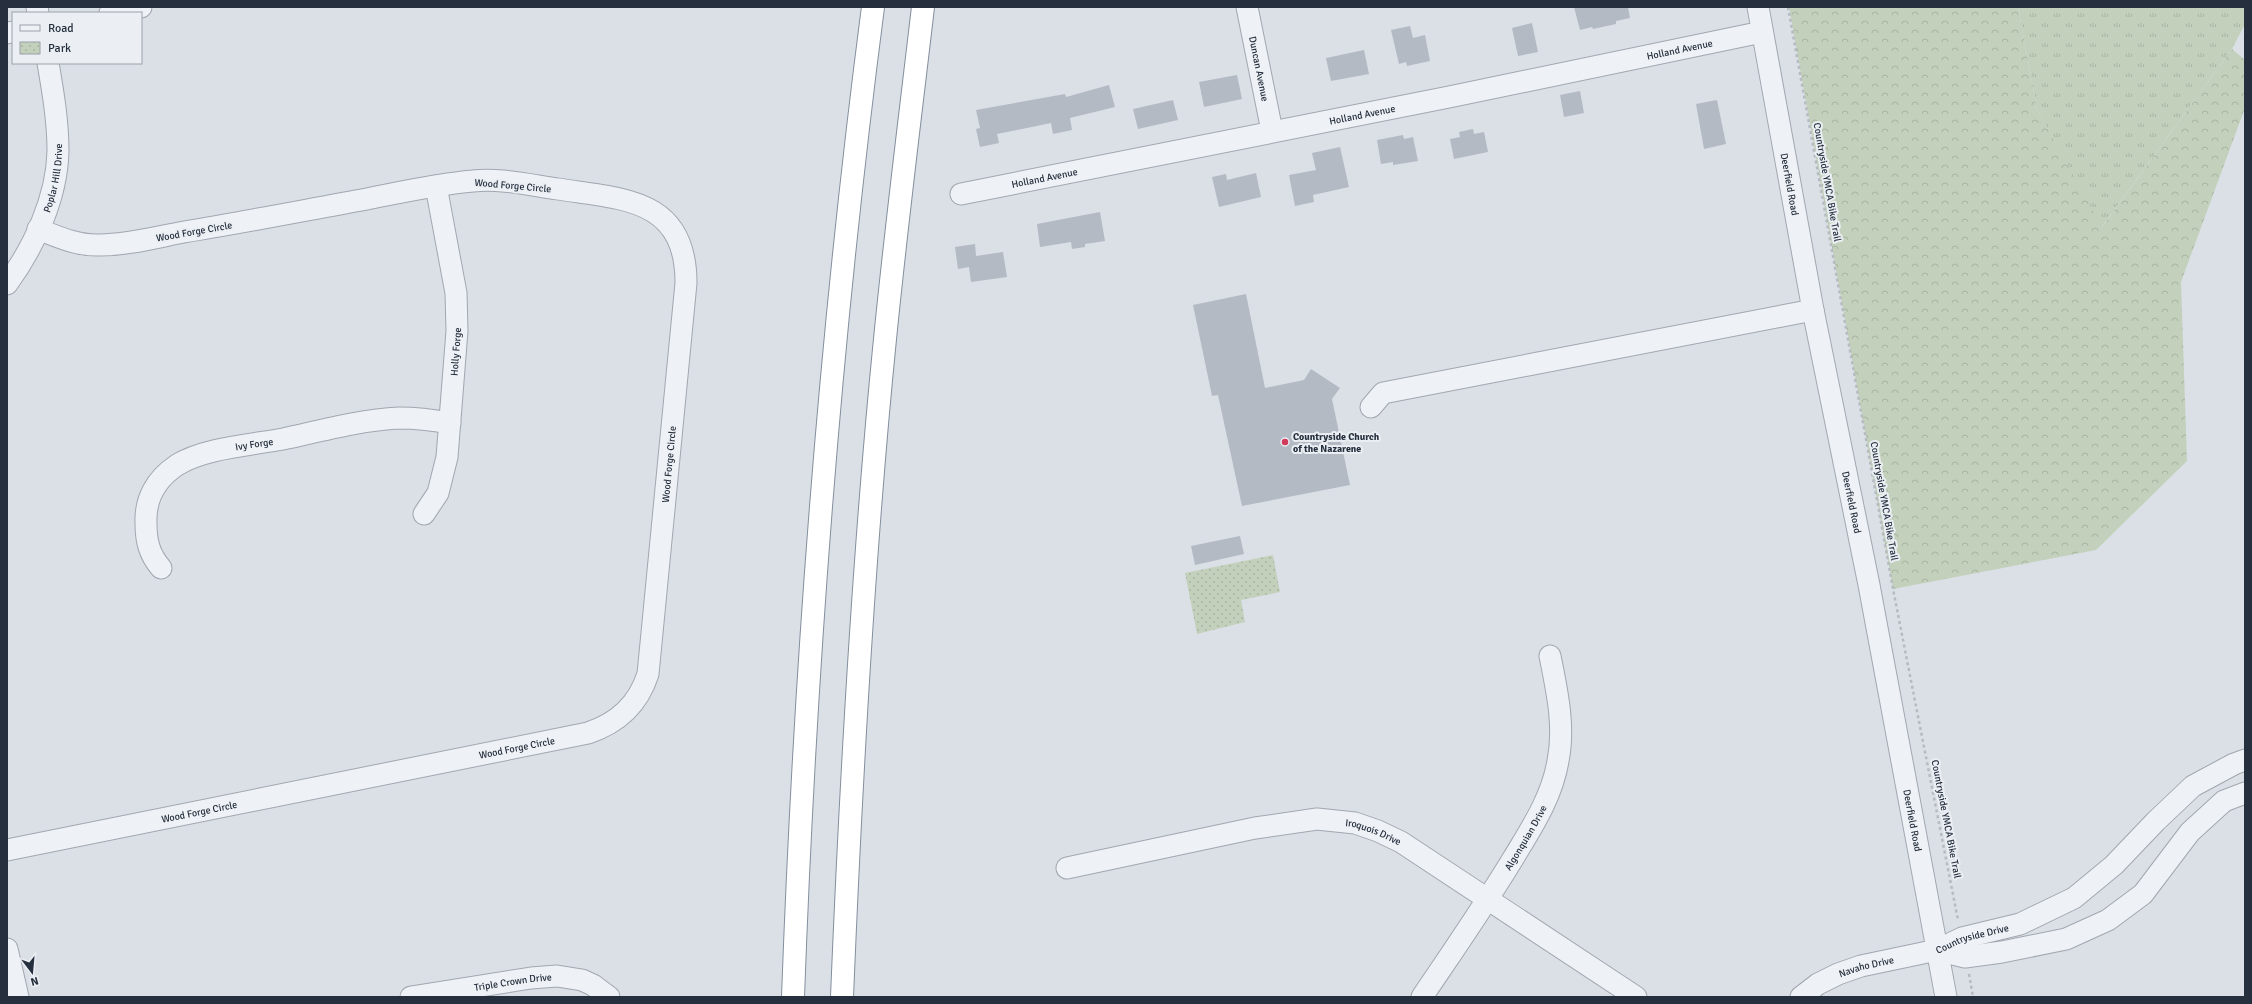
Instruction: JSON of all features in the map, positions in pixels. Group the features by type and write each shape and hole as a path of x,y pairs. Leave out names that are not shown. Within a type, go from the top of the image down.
{"highway":[{"path":"793,997 807,691 822,470 837,312 857,132 873,7"},
{"path":"842,997 856,704 866,553 889,295 924,7"}],"street":[{"path":"115,12 141,7"},
{"name":"Duncan Avenue","path":"1247,7 1272,131"},
{"name":"Deerfield Road","path":"1758,7 1813,310 1869,585 1946,997"},
{"name":"Holland Avenue","path":"961,194 1762,32"},
{"name":"Poplar Hill Drive","path":"7,284 30,248 55,178 58,153 55,104 48,64"},
{"name":"Wood Forge Circle","path":"7,850 588,732 611,724 630,707 638,697 648,674 686,283 684,258 681,246 675,235 659,215 643,205 625,199 487,181 436,186 233,224 113,244 88,245 76,243 38,229"},
{"name":"Holly Forge","path":"424,514 438,493 447,457 457,330 456,293 436,186"},
{"path":"1371,407 1383,393 1813,310"},
{"name":"Ivy Forge","path":"161,568 148,548 146,512 148,501 159,480 177,465 188,459 224,450 397,419 421,418 450,423"},
{"name":"Algonquian Drive","path":"1422,997 1530,831 1552,786 1558,761 1561,736 1558,697 1550,656"},
{"name":"Countryside Drive","path":"1964,948 2020,924 2074,898 2114,865 2156,821 2193,786 2234,764 2245,760"},
{"name":"Countryside Drive","path":"1937,950 2066,939 2108,920 2143,894 2190,832 2224,801 2245,793"},
{"name":"Iroquois Drive","path":"1067,868 1255,828 1317,819 1342,820 1378,831 1401,842 1636,997"},
{"path":"7,949 18,997"},
{"name":"Navaho Drive","path":"1801,997 1818,984 1838,974 1861,966 1937,950"},
{"name":"Triple Crown Drive","path":"411,997 531,978 557,976 582,980 593,985 609,997"}],"path":[{"name":"Countryside YMCA Bike Trail","path":"1788,7 1893,589 1973,997"}],"green space":[{"path":"1789,7 2018,7 2037,109 2102,227 2232,49 2245,60 2245,108 2181,282 2187,461 2096,550 1893,589"},
{"path":"2018,7 2245,7 2245,24 2232,49 2101,228 2037,109"},
{"path":"1273,555 1280,592 1241,600 1245,622 1197,634 1185,573"}],"building":[{"path":"1574,7 1628,7 1630,18 1616,21 1616,24 1580,30"},
{"path":"1532,23 1538,52 1518,56 1512,28"},
{"path":"1410,26 1413,38 1425,35 1430,61 1407,66 1406,62 1399,64 1391,30"},
{"path":"1364,50 1369,74 1331,81 1326,58"},
{"path":"1237,75 1242,99 1204,107 1199,82"},
{"path":"1109,85 1115,107 1070,118 1072,130 1053,134 1051,123 997,134 999,143 980,147 976,129 980,128 976,110 1065,94 1066,97"},
{"path":"1580,91 1584,113 1564,117 1560,95"},
{"path":"1173,100 1178,120 1138,129 1133,109"},
{"path":"1717,100 1726,144 1704,149 1696,104"},
{"path":"1473,129 1474,134 1484,132 1488,152 1454,159 1450,139 1460,137 1459,132"},
{"path":"1403,135 1404,139 1413,137 1418,161 1393,165 1393,162 1381,164 1377,140"},
{"path":"1340,147 1349,187 1313,195 1314,202 1295,206 1289,175 1316,170 1312,153"},
{"path":"1256,173 1261,197 1219,207 1212,177 1226,174 1227,180"},
{"path":"1100,212 1105,241 1085,244 1085,247 1072,249 1071,242 1040,247 1037,224"},
{"path":"975,244 976,256 1003,252 1007,277 971,282 969,267 958,269 955,247"},
{"name":"Countryside Church of the Nazarene","path":"1246,294 1265,388 1304,380 1311,369 1340,388 1332,399 1350,485 1242,506 1218,395 1212,396 1193,305"},
{"path":"1240,536 1244,554 1195,565 1191,546"}],"place":[{"name":"Countryside Church of the Nazarene","path":"1285,442"}]}
